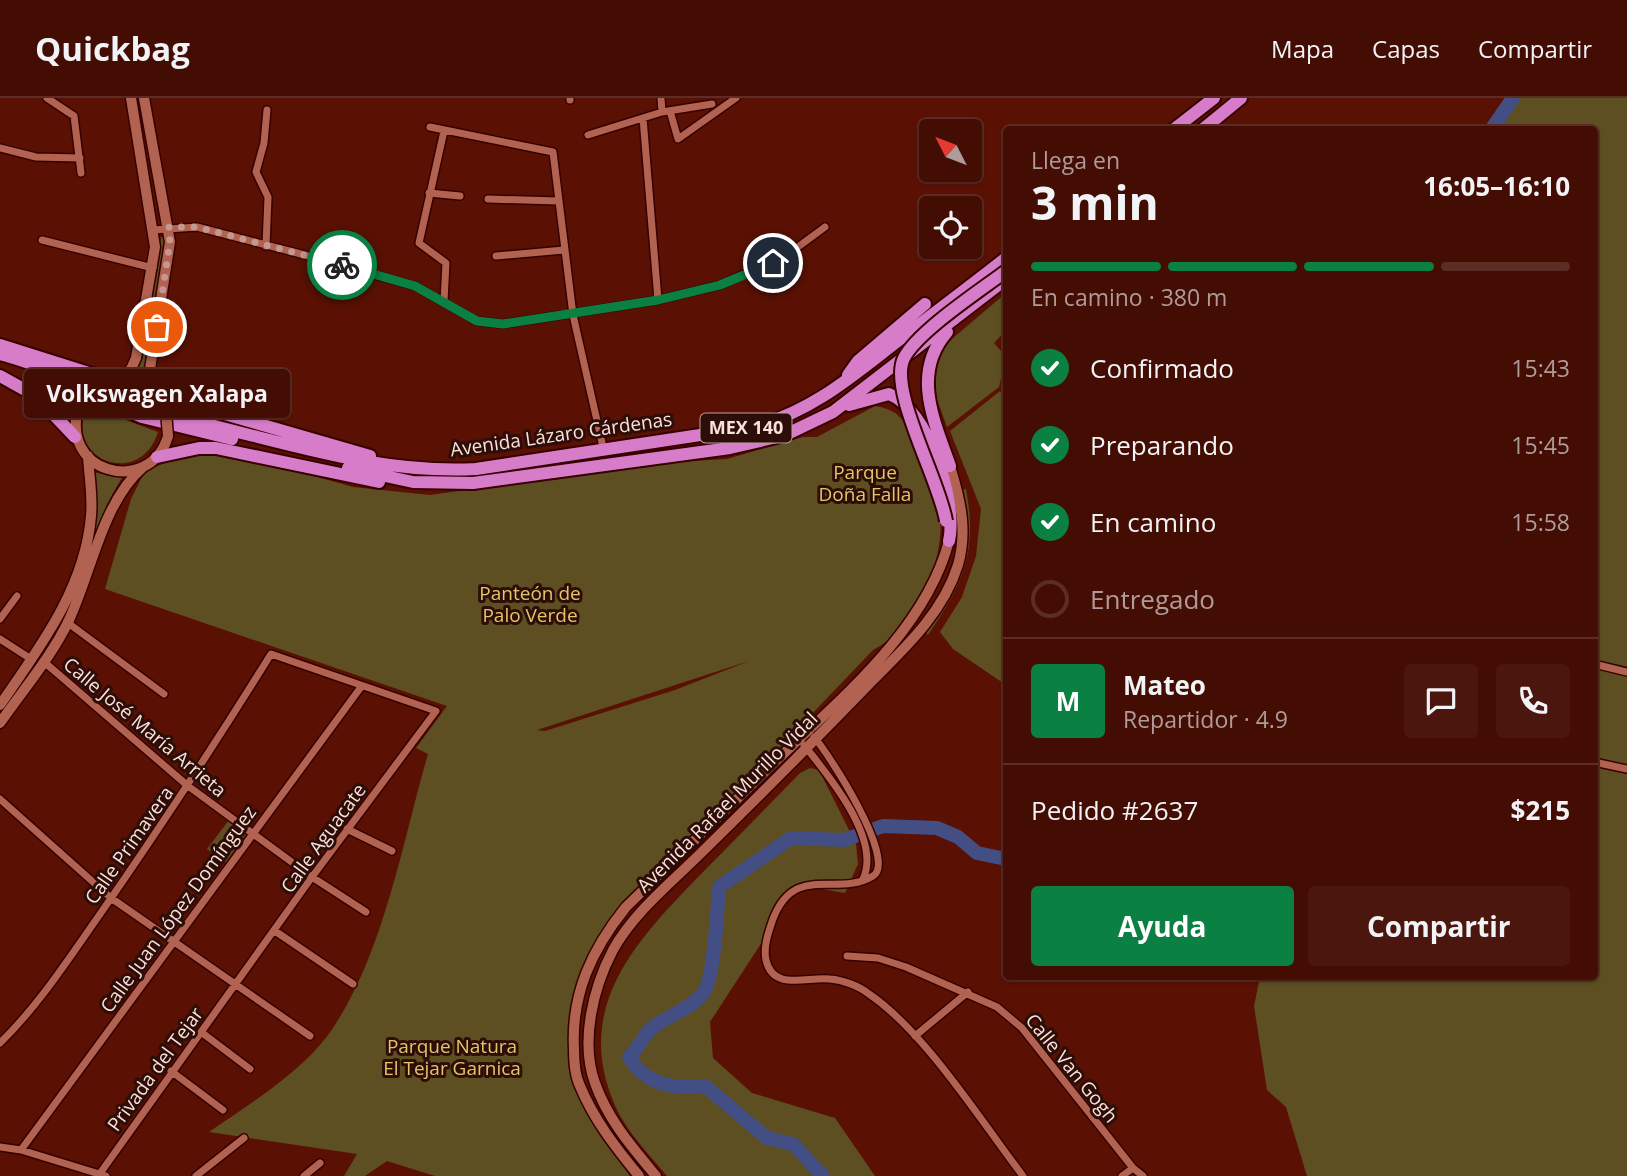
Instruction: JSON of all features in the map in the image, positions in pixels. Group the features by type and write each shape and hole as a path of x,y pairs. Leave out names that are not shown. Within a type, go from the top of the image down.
{"highway":[{"path":"1178,126 1215,98"},
{"path":"1190,126 1215,98"},
{"path":"1207,126 1241,98"},
{"name":"Avenida Lázaro Cárdenas","path":"0,354 43,366 128,401 360,463 435,471 476,469 603,447 753,427 780,420 811,405 844,383 1003,260"},
{"path":"949,541 943,501 902,394 900,373 904,358 919,340 1003,273"},
{"name":"Avenida Lázaro Cárdenas","path":"0,363 40,374 142,417 414,482 473,483 730,447 785,435 833,412 1003,281"},
{"path":"844,383 858,361 925,304"},
{"path":"950,466 936,427 927,379 934,347 961,316"},
{"path":"0,345 117,381"},
{"path":"0,376 36,396 75,437"},
{"path":"154,392 302,439 417,464 435,471"},
{"path":"833,412 880,394 889,394 909,405 923,428 948,491 952,523 949,541"},
{"path":"157,457 199,448 216,448 356,480 414,482"}],"main road":[{"path":"133,98 153,230 153,268 136,358 131,369 117,381 99,385 80,402 74,425 75,437 88,456 101,466 115,471 143,467"},
{"path":"0,723 68,622 113,505 129,480 157,457 168,436 166,411 154,392 150,369 170,242 169,227 145,101"},
{"path":"117,381 154,392"},
{"path":"0,705 61,614 88,535 91,494 88,456"},
{"name":"Avenida Rafael Murillo Vidal","path":"639,1176 600,1125 579,1084 573,1029 577,999 587,967 603,936 626,906 799,739 811,735 912,640 944,597 957,566 964,537 961,501 950,466"},
{"name":"Avenida Rafael Murillo Vidal","path":"656,1176 614,1125 594,1081 589,1035 600,979 614,948 640,914 807,748 811,735 911,622 934,585 949,541"}],"street":[{"path":"47,98 74,117 81,173"},
{"path":"60,106 65,98"},
{"path":"133,98 145,101"},
{"path":"661,98 678,139 736,98"},
{"path":"588,135 712,101 712,114"},
{"path":"266,246 268,197 256,172 256,162 264,143 267,110"},
{"path":"643,118 658,300"},
{"path":"430,127 553,152 573,315 603,447"},
{"path":"444,131 419,243 446,264 444,301"},
{"path":"0,148 36,157 80,158"},
{"path":"429,193 460,196"},
{"path":"488,199 558,201"},
{"path":"153,230 197,227 415,286 465,315 489,324 573,315 658,300 720,285 773,263 825,227"},
{"path":"42,240 153,268"},
{"path":"496,256 564,250"},
{"path":"0,619 17,596"},
{"path":"68,622 164,694"},
{"path":"0,639 32,659"},
{"name":"Calle Primavera","path":"0,1043 34,1007 111,898 188,786 271,654 360,687"},
{"name":"Calle José María Arrieta","path":"43,661 188,786 312,877 366,912"},
{"path":"1598,665 1627,672"},
{"name":"Calle Aguacate","path":"237,985 312,877 436,711 360,687"},
{"name":"Calle Juan López Domínguez","path":"21,1150 360,687"},
{"path":"811,735 837,771 863,827 868,867 863,878"},
{"path":"799,739 829,776 863,827 873,835 878,847 879,868 873,876 849,882 814,883 798,887 786,897 768,934 766,961 774,975 788,982 829,978 866,991 890,1009 915,1036 1023,1176"},
{"path":"1598,763 1627,769"},
{"path":"829,776 837,771"},
{"path":"0,799 111,898 310,1036"},
{"path":"348,829 393,851"},
{"path":"275,931 353,984"},
{"name":"Calle Van Gogh","path":"847,956 878,958 906,967 997,1007 1022,1028 1133,1168 1143,1176"},
{"name":"Privada del Tejar","path":"103,1174 171,1071 237,985"},
{"path":"915,1036 968,992"},
{"path":"201,1032 250,1069"},
{"path":"171,1071 223,1110"},
{"path":"196,1176 244,1138"},
{"path":"0,1147 21,1150 103,1174"},
{"path":"304,1176 320,1163"},
{"path":"1122,1176 1133,1168"}],"green space":[{"path":"1506,98 1627,98 1627,1176 1307,1176 1286,1107 1267,1090 1254,1006 1259,980 1598,980 1598,126 1487,126"},
{"path":"161,237 168,238 146,381 134,376 157,274"},
{"path":"1003,296 1003,333 994,343 1003,354 999,387 947,427 934,391 930,365 953,338"},
{"path":"1000,391 1003,394 1003,683 953,649 940,632 962,597 976,556 981,509 950,431"},
{"path":"88,406 158,432 149,450 136,460 121,463 106,461 94,453 85,441 83,425"},
{"path":"875,406 899,416 912,437 938,505 939,545 934,566 916,607 903,625 873,650 614,921 588,962 571,1067 587,1114 630,1176 435,1176 387,1161 365,1176 344,1176 357,1154 209,1132 273,1088 303,1062 328,1035 347,1005 363,972 389,899 428,754 416,748 447,706 105,589 131,499 144,473 170,460 204,452 240,455 353,487 430,495 659,463 727,459 803,437 817,437","holes":["749,661 675,690 545,731 537,730"]},
{"path":"92,472 122,478 98,528 66,616 0,715 54,633 72,598 95,530"},
{"path":"966,489 970,531 965,566 959,583 928,635 926,633 947,598 960,565 966,530 963,490"},
{"path":"810,768 819,770 856,844 858,864 845,893 799,885 710,1022 713,1058 752,1093 835,1118 875,1176 667,1176 631,1132 614,1103 603,1067 601,1034 607,1004 619,975 657,922 800,773"},
{"path":"232,816 249,830 226,862 207,849"}],"waterway":[{"path":"1494,126 1513,98"},
{"path":"823,1176 793,1144 767,1138 705,1086 662,1084 644,1074 629,1057 652,1028 702,995 713,960 719,887 791,838 844,840 883,826 937,828 958,837 977,853 1003,858"}],"way so far":[{"path":"157,327 170,242 169,227 197,227 342,265"}],"place":[{"name":"Volkswagen Xalapa","path":"157,327"}],"route":[{"path":"342,265 415,286 477,321 503,324 658,300 720,285 773,263"}],"park label":[{"name":"Parque Doña Falla","path":"865,483"},
{"name":"Panteón de Palo Verde","path":"530,604"},
{"name":"Parque Natura El Tejar Garnica","path":"452,1057"}]}
